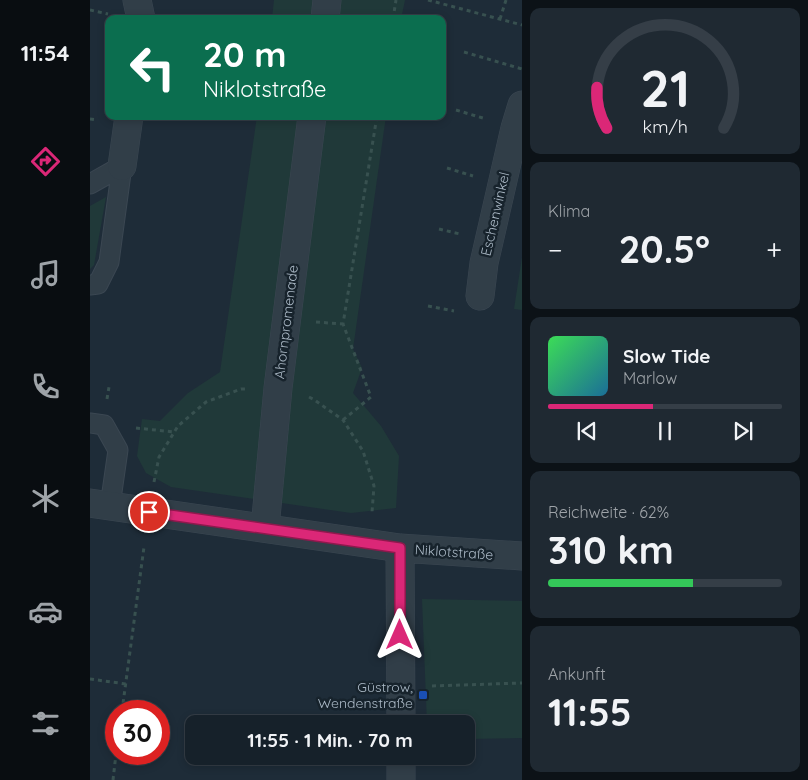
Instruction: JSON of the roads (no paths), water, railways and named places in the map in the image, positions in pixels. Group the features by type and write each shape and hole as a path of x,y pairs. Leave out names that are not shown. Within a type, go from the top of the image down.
{"street":[{"path":"137,0 140,15"},
{"path":"325,15 327,0"},
{"name":"Eschenwinkel","path":"480,296 484,263 522,105"},
{"path":"122,166 128,120"},
{"name":"Ahornpromenade","path":"266,528 278,388 312,120"},
{"name":"Niklotstraße","path":"100,505 400,548 522,556"},
{"path":"400,548 401,715"},
{"path":"401,765 401,780"}],"lane":[{"path":"90,184 122,166"},
{"path":"90,285 98,284 109,262 122,166"},
{"path":"90,423 104,425 118,450 100,505"}],"place":[{"name":"Güstrow, Wendenstraße","path":"423,695"}]}
